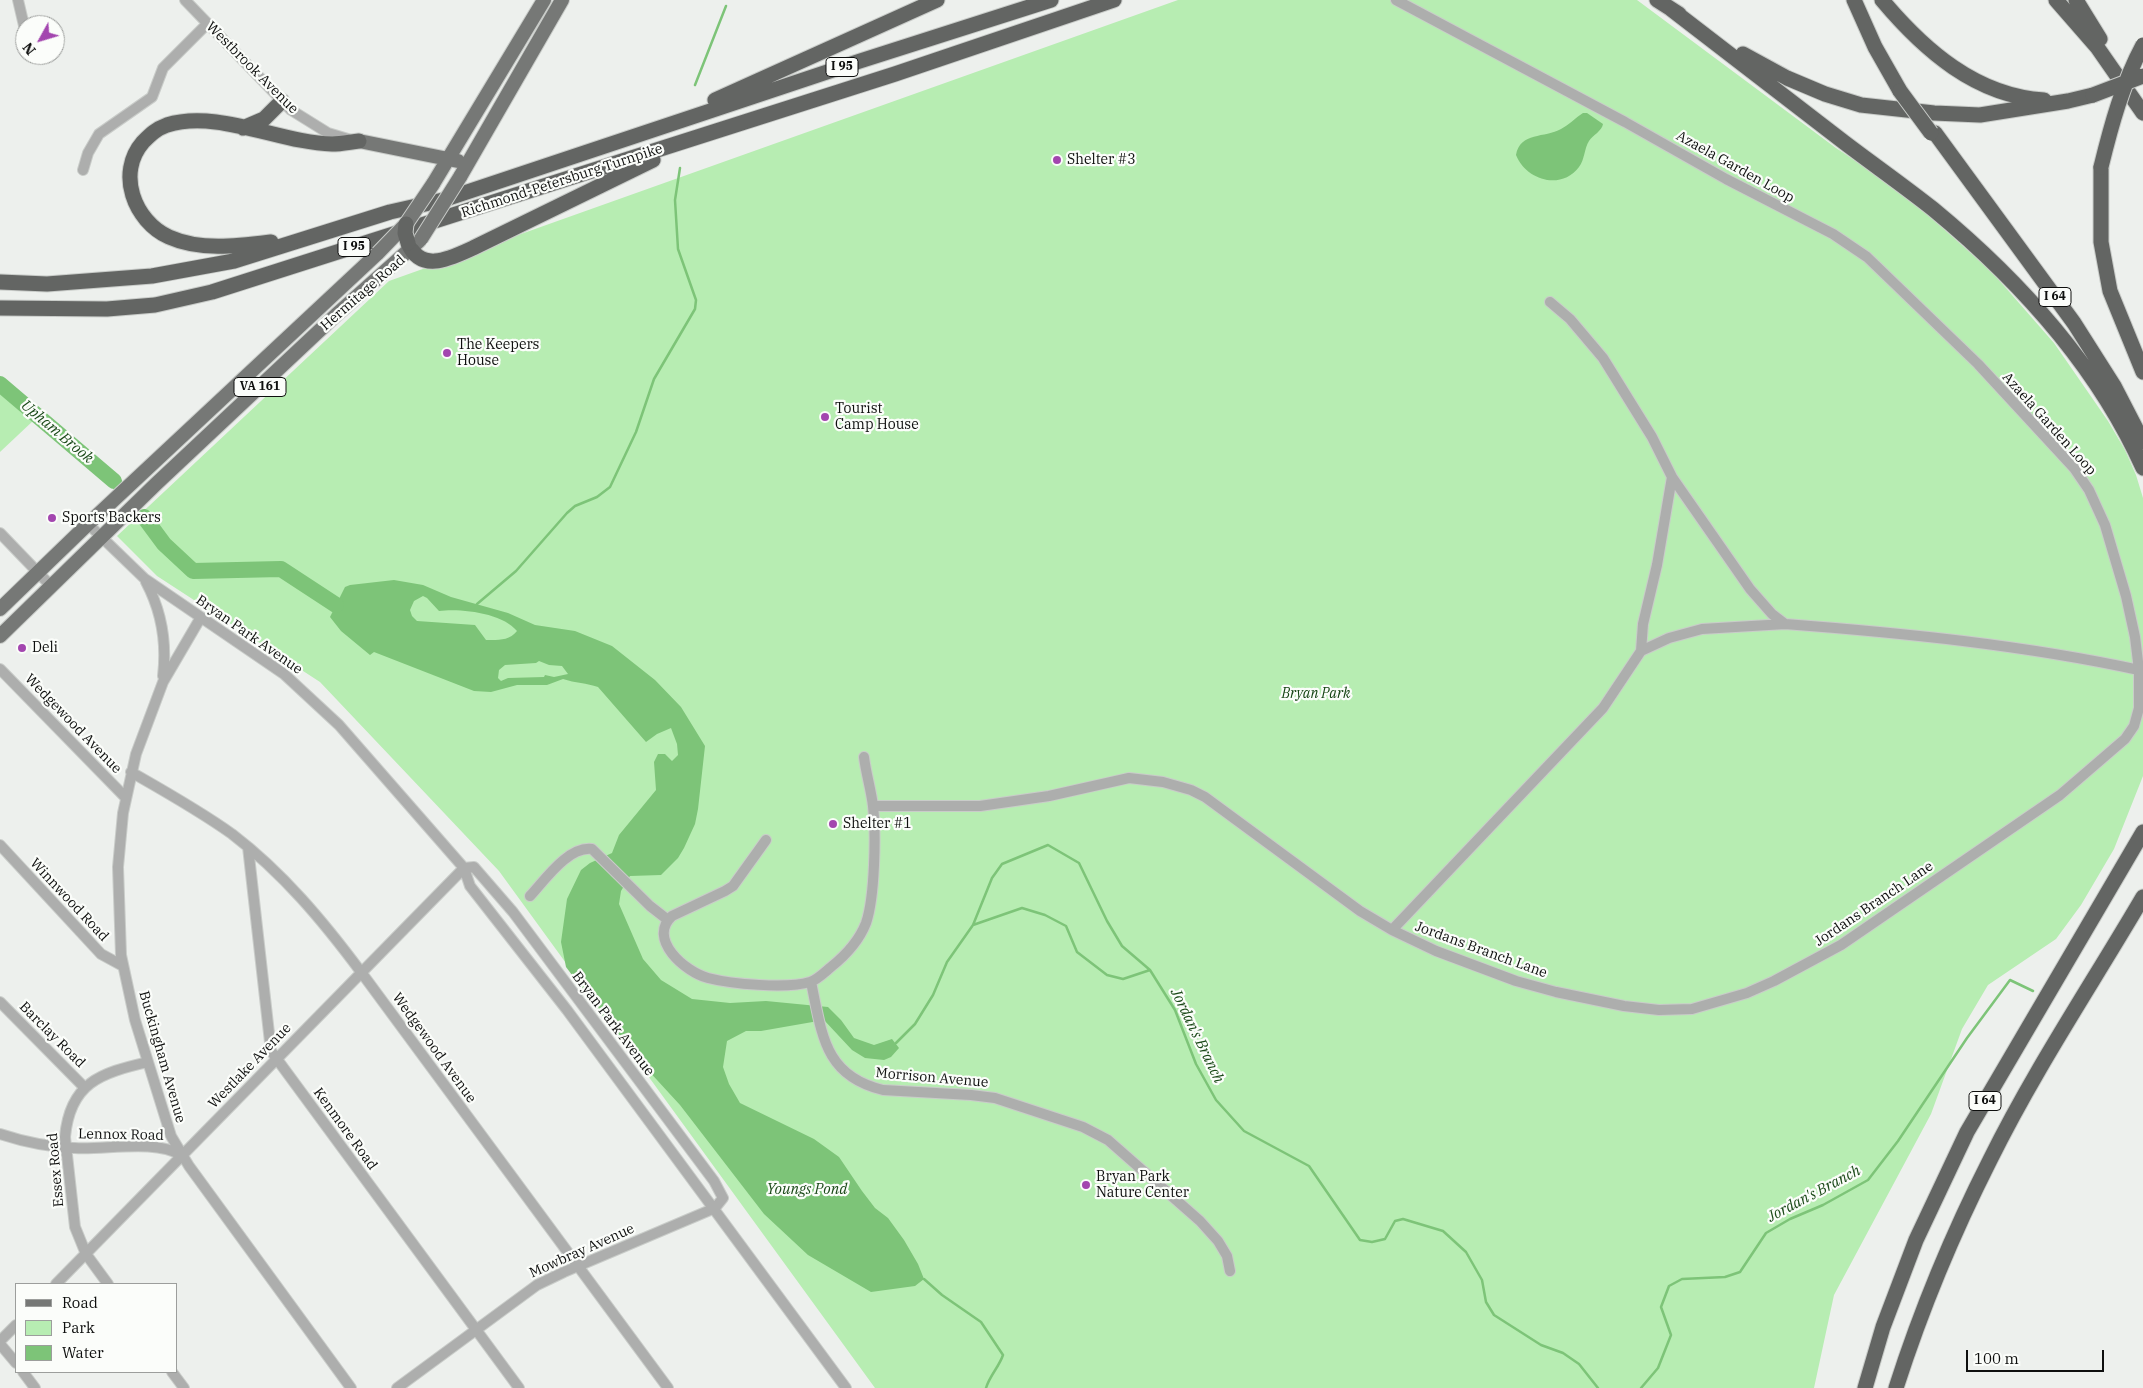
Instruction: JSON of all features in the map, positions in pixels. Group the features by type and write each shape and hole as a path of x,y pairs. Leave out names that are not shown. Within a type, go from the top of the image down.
{"highway":[{"path":"633,136 937,0"},
{"name":"Richmond-Petersburg Turnpike","path":"0,282 47,284 152,276 234,261 390,212 443,200 860,61 1051,0"},
{"name":"Richmond-Petersburg Turnpike","path":"0,308 107,309 155,305 212,292 895,74 1114,0"},
{"path":"1657,0 1755,62 1825,94 1862,105 1934,113 1980,115 2068,101 2093,95 2143,76"},
{"path":"1854,0 1875,47 1904,91"},
{"name":"I 64","path":"1865,0 1904,91 2074,324 2114,386 2143,442"},
{"path":"1882,0 1914,37 1970,80 1994,90 2033,99 2068,101"},
{"path":"2056,0 2097,48 2143,112"},
{"path":"2076,0 2143,112"},
{"path":"1671,9 1933,209 1986,257 2058,332 2080,361 2114,409 2143,468"},
{"path":"2143,45 2136,58 2118,108 2100,167 2101,242 2110,291 2143,372"},
{"path":"243,128 264,119 282,101"},
{"path":"329,231 248,245 198,246 169,237 154,227 140,211 132,196 131,160 154,130 169,124 196,120 332,144 359,141"},
{"path":"406,224 405,233 414,244 421,259 432,262 460,254 699,137"},
{"name":"I 64","path":"1865,1388 1883,1327 1916,1240 1963,1140 2143,832"},
{"name":"I 64","path":"1896,1388 1952,1240 1989,1160 2027,1091 2143,897"}],"main road":[{"name":"Hermitage Road","path":"88,524 378,253 406,224 449,159 544,0"},
{"name":"Hermitage Road","path":"101,537 414,244 436,218 562,0"},
{"name":"Westbrook Avenue","path":"359,141 468,164"},
{"name":"VA 161","path":"0,609 88,524"},
{"name":"VA 161","path":"0,636 101,537"}],"street":[{"path":"18,0 22,15"},
{"name":"Westbrook Avenue","path":"185,0 282,101 304,119 322,130 340,137 359,141"},
{"name":"Azaela Garden Loop","path":"1396,0 1625,122 1734,184 1833,234 1867,257 1978,364 2074,468 2090,490 2105,525 2126,596 2135,637 2139,670"},
{"path":"83,170 88,153 99,134 152,96 163,68 207,24"},
{"path":"1550,302 1570,319 1603,358 1652,437 1672,477 1750,589 1772,614 1786,624"},
{"path":"1392,930 1603,708 1641,651 1643,624 1657,565 1672,477"},
{"name":"Bryan Park Avenue","path":"88,524 145,579 284,674 339,724 464,868 470,886 567,1010 846,1388"},
{"path":"0,533 51,586"},
{"name":"Buckingham Avenue","path":"145,579 159,608 163,626 165,651 163,682"},
{"name":"Buckingham Avenue","path":"201,617 163,682 145,727 131,772 126,798 118,885 120,935 124,966 135,1020 171,1136 182,1155 351,1388"},
{"path":"1641,651 1669,638 1702,629 1786,624 1888,632 2009,648 2139,670"},
{"name":"Wedgewood Avenue","path":"1,670 126,798"},
{"name":"Jordans Branch Lane","path":"873,806 980,806 1049,796 1129,778 1163,782 1191,790 1205,797 1360,911 1392,930 1436,951 1516,981 1624,1006 1659,1010 1692,1009 1747,994 1801,967 1862,932 2060,795 2125,739 2134,726 2139,708 2139,670"},
{"path":"766,840 733,886 672,916 668,920 664,927 664,938 668,946 687,969 698,975 721,981 781,984 811,982 842,958 856,942 866,922 874,847 873,806 864,757"},
{"name":"Wedgewood Avenue","path":"131,772 185,802 248,847 312,909 361,972 668,1388"},
{"name":"Winnwood Road","path":"0,845 101,954 124,966"},
{"name":"Kenmore Road","path":"248,847 268,1041 276,1059 519,1388"},
{"path":"530,896 568,856 578,850 592,849 650,906 668,920"},
{"name":"Bryan Park Avenue","path":"464,868 474,867 513,912 714,1181 724,1198 715,1208"},
{"name":"Westlake Avenue","path":"57,1283 464,868"},
{"name":"Morrison Avenue","path":"811,982 819,1025 829,1051 850,1077 864,1085 884,1090 994,1098 1084,1127 1108,1140 1200,1220 1218,1241 1227,1256 1230,1271"},
{"name":"Barclay Road","path":"0,1002 84,1087"},
{"path":"84,1087 113,1072 148,1062"},
{"name":"Essex Road","path":"84,1087 69,1112 65,1137 75,1227 86,1254 107,1283"},
{"name":"Lennox Road","path":"0,1134 39,1144 66,1147 149,1147 173,1150 182,1155"},
{"name":"Mowbray Avenue","path":"397,1388 537,1285 577,1266 715,1208"},
{"path":"15,1326 0,1343 15,1362"},
{"path":"24,1373 35,1388"},
{"path":"173,1373 184,1388"}],"green space":[{"name":"Bryan Park","path":"1178,0 1637,0 1836,148 1877,175 1919,207 1991,271 2054,343 2108,421 2125,450 2136,475 2143,498 2143,776 2114,849 2081,905 2056,939 1988,985 1962,1029 1931,1114 1834,1295 1814,1388 875,1388 499,871 320,682 157,576 117,536 389,281"},
{"path":"0,393 34,420 0,452"}],"water":[{"path":"1583,113 1587,113 1603,124 1601,129 1589,141 1581,164 1572,174 1563,179 1544,179 1528,171 1521,164 1516,155 1522,142 1555,132 1567,126"},
{"name":"Youngs Pond","path":"394,580 423,585 451,597 508,613 535,625 575,631 612,646 655,680 681,707 705,746 695,824 678,858 661,875 630,876 621,891 619,904 643,959 661,980 692,999 730,1003 766,1001 828,1007 841,1020 854,1038 874,1045 892,1039 899,1048 891,1057 884,1060 865,1058 852,1050 824,1020 761,1031 746,1031 727,1041 723,1067 729,1084 740,1103 814,1139 839,1157 875,1208 888,1218 904,1240 918,1264 924,1279 915,1286 871,1292 808,1255 764,1214 680,1105 623,1043 566,967 561,942 567,899 581,870 590,863 612,853 619,835 656,790 654,762 658,754 665,754 672,761 678,755 677,744 671,728 657,734 646,742 598,687 590,685 563,679 547,685 517,685 491,692 474,691 374,652 370,655 341,631 330,617 345,587","holes":["423,596 439,611 458,610 481,613 502,620 517,631 507,638 486,640 475,625 417,621 412,616 410,610 414,601","539,661 549,665 562,666 568,674 554,677 545,675 544,677 508,678 501,681 498,678 499,670 505,665 536,663"]}],"waterway":[{"path":"695,85 726,6"},
{"path":"477,604 516,571 567,513 575,506 597,497 610,487 636,432 654,379 695,309 696,300 678,249 675,200 680,168"},
{"name":"Upham Brook","path":"0,384 114,481"},
{"name":"Upham Brook","path":"144,517 164,544 193,571 281,569 336,605"},
{"name":"Jordan's Branch","path":"896,1043 915,1024 933,995 947,962 973,925 992,878 1002,864 1048,845 1079,863 1107,921 1122,946 1150,970 1175,1010 1196,1064 1216,1100 1244,1131 1309,1166 1360,1240 1372,1242 1385,1239 1395,1221 1403,1219 1443,1231 1466,1252 1482,1280 1486,1302 1494,1315 1541,1345 1563,1353 1579,1364 1598,1388"},
{"path":"973,925 1022,908 1045,915 1066,926 1077,952 1107,975 1123,979 1150,970"},
{"name":"Jordan's Branch","path":"1641,1388 1658,1368 1671,1335 1661,1307 1669,1286 1682,1279 1725,1277 1740,1272 1766,1233 1868,1180 1898,1141 1967,1038 2010,980 2033,991"},
{"path":"924,1279 942,1295 981,1322 1003,1355 986,1388"}],"place":[{"name":"Shelter #3","path":"1057,160"},
{"name":"The Keepers House","path":"447,353"},
{"name":"Tourist Camp House","path":"825,417"},
{"name":"Sports Backers","path":"52,518"},
{"name":"Deli","path":"22,648"},
{"name":"Shelter #1","path":"833,824"},
{"name":"Bryan Park Nature Center","path":"1086,1185"}]}
